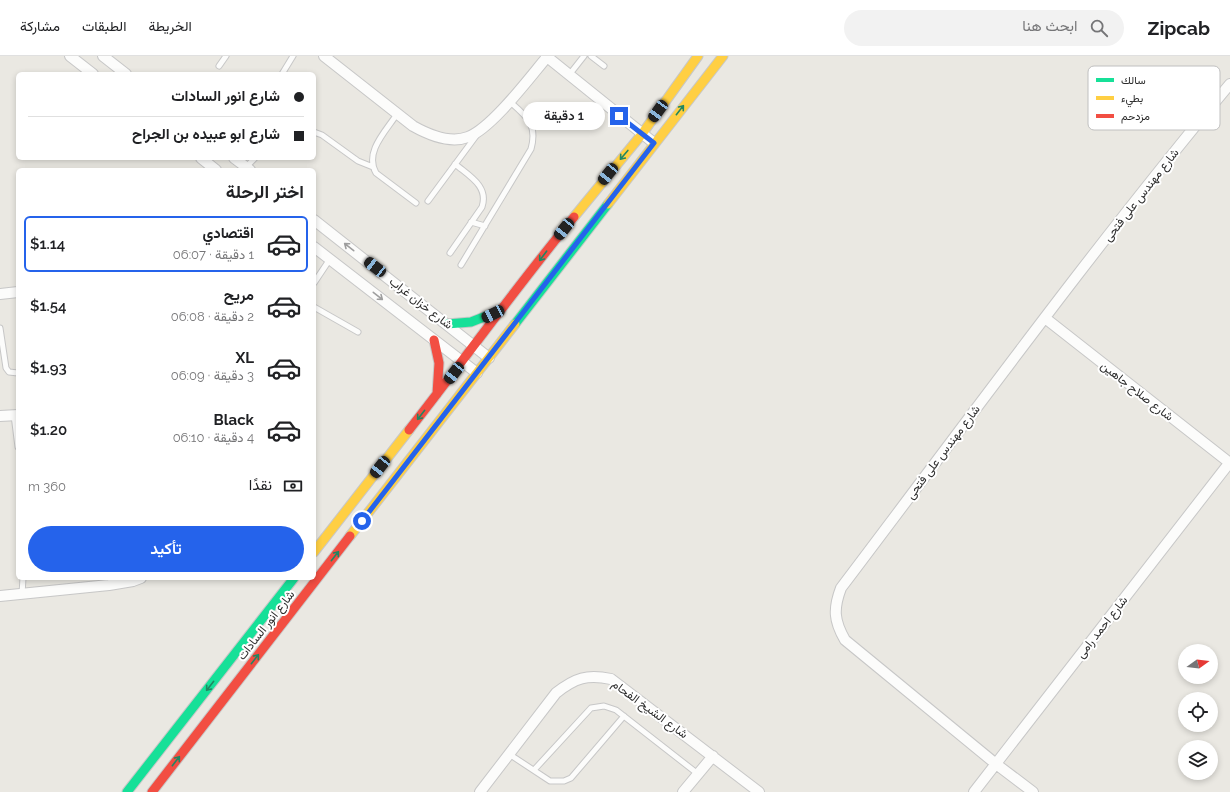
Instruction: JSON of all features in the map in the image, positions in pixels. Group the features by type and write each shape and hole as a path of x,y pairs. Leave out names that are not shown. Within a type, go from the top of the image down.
{"street":[{"path":"70,56 90,72"},
{"path":"103,56 123,72"},
{"path":"324,56 397,114 426,133 438,137 454,139 468,138 479,132 510,101 546,56 654,143"},
{"path":"316,549 462,363 551,245 642,134 698,56"},
{"name":"شارع انور السادات","path":"152,792 722,56"},
{"name":"شارع مهندس على فتحى","path":"1220,96 1230,84"},
{"name":"شارع مهندس على فتحى","path":"1033,792 996,764 846,640 838,628 835,614 836,601 841,588 1044,318 1149,183 1192,130"},
{"path":"204,160 214,168"},
{"path":"237,160 247,168"},
{"name":"شارع خزان غراب","path":"316,222 489,358"},
{"name":"شارع خزان غراب","path":"316,248 462,363 477,373"},
{"path":"0,294 16,292"},
{"path":"447,324 472,322 503,309"},
{"name":"شارع صلاح جاهين","path":"1044,318 1230,463"},
{"path":"434,340 439,363 437,394"},
{"path":"0,416 16,415"},
{"name":"شارع احمد رامى","path":"974,792 1230,463"},
{"path":"0,596 109,581 136,580"},
{"name":"شارع انور السادات","path":"127,792 292,580"},
{"name":"شارع الشيخ الفحام","path":"480,792 556,693 568,684 582,678 596,676 611,679 759,792"},
{"path":"683,792 713,756"}],"lane":[{"path":"219,66 226,56"},
{"path":"283,72 292,56"},
{"path":"569,75 584,56"},
{"path":"591,56 604,66"},
{"path":"461,265 532,149 534,133 528,118 510,101"},
{"path":"397,114 374,148 372,158 373,167 376,173 416,203"},
{"path":"316,132 358,161 373,167"},
{"path":"428,201 479,132"},
{"path":"450,253 482,206 484,194 478,183 455,164"},
{"path":"471,222 485,226"},
{"path":"316,280 330,259"},
{"path":"316,308 358,332"},
{"path":"0,328 6,368 9,372 16,373"},
{"path":"22,594 23,580"},
{"path":"534,770 591,708 598,706 610,708 624,716 698,774"},
{"path":"509,754 550,781 564,781 571,778 624,716"}],"traffic: fast":[{"path":"515,324 608,204"},
{"path":"447,324 471,322 499,311"},
{"path":"127,792 292,580"}],"traffic: slow":[{"path":"574,217 642,134 698,56"},
{"path":"608,204 723,56"},
{"path":"350,536 515,324"},
{"path":"316,549 409,430"}],"traffic: jam":[{"path":"409,430 574,217"},
{"path":"434,340 439,363 437,394"},
{"path":"316,580 350,536"},
{"path":"152,792 316,580"}],"route":[{"path":"362,521 654,143 619,116"}]}
